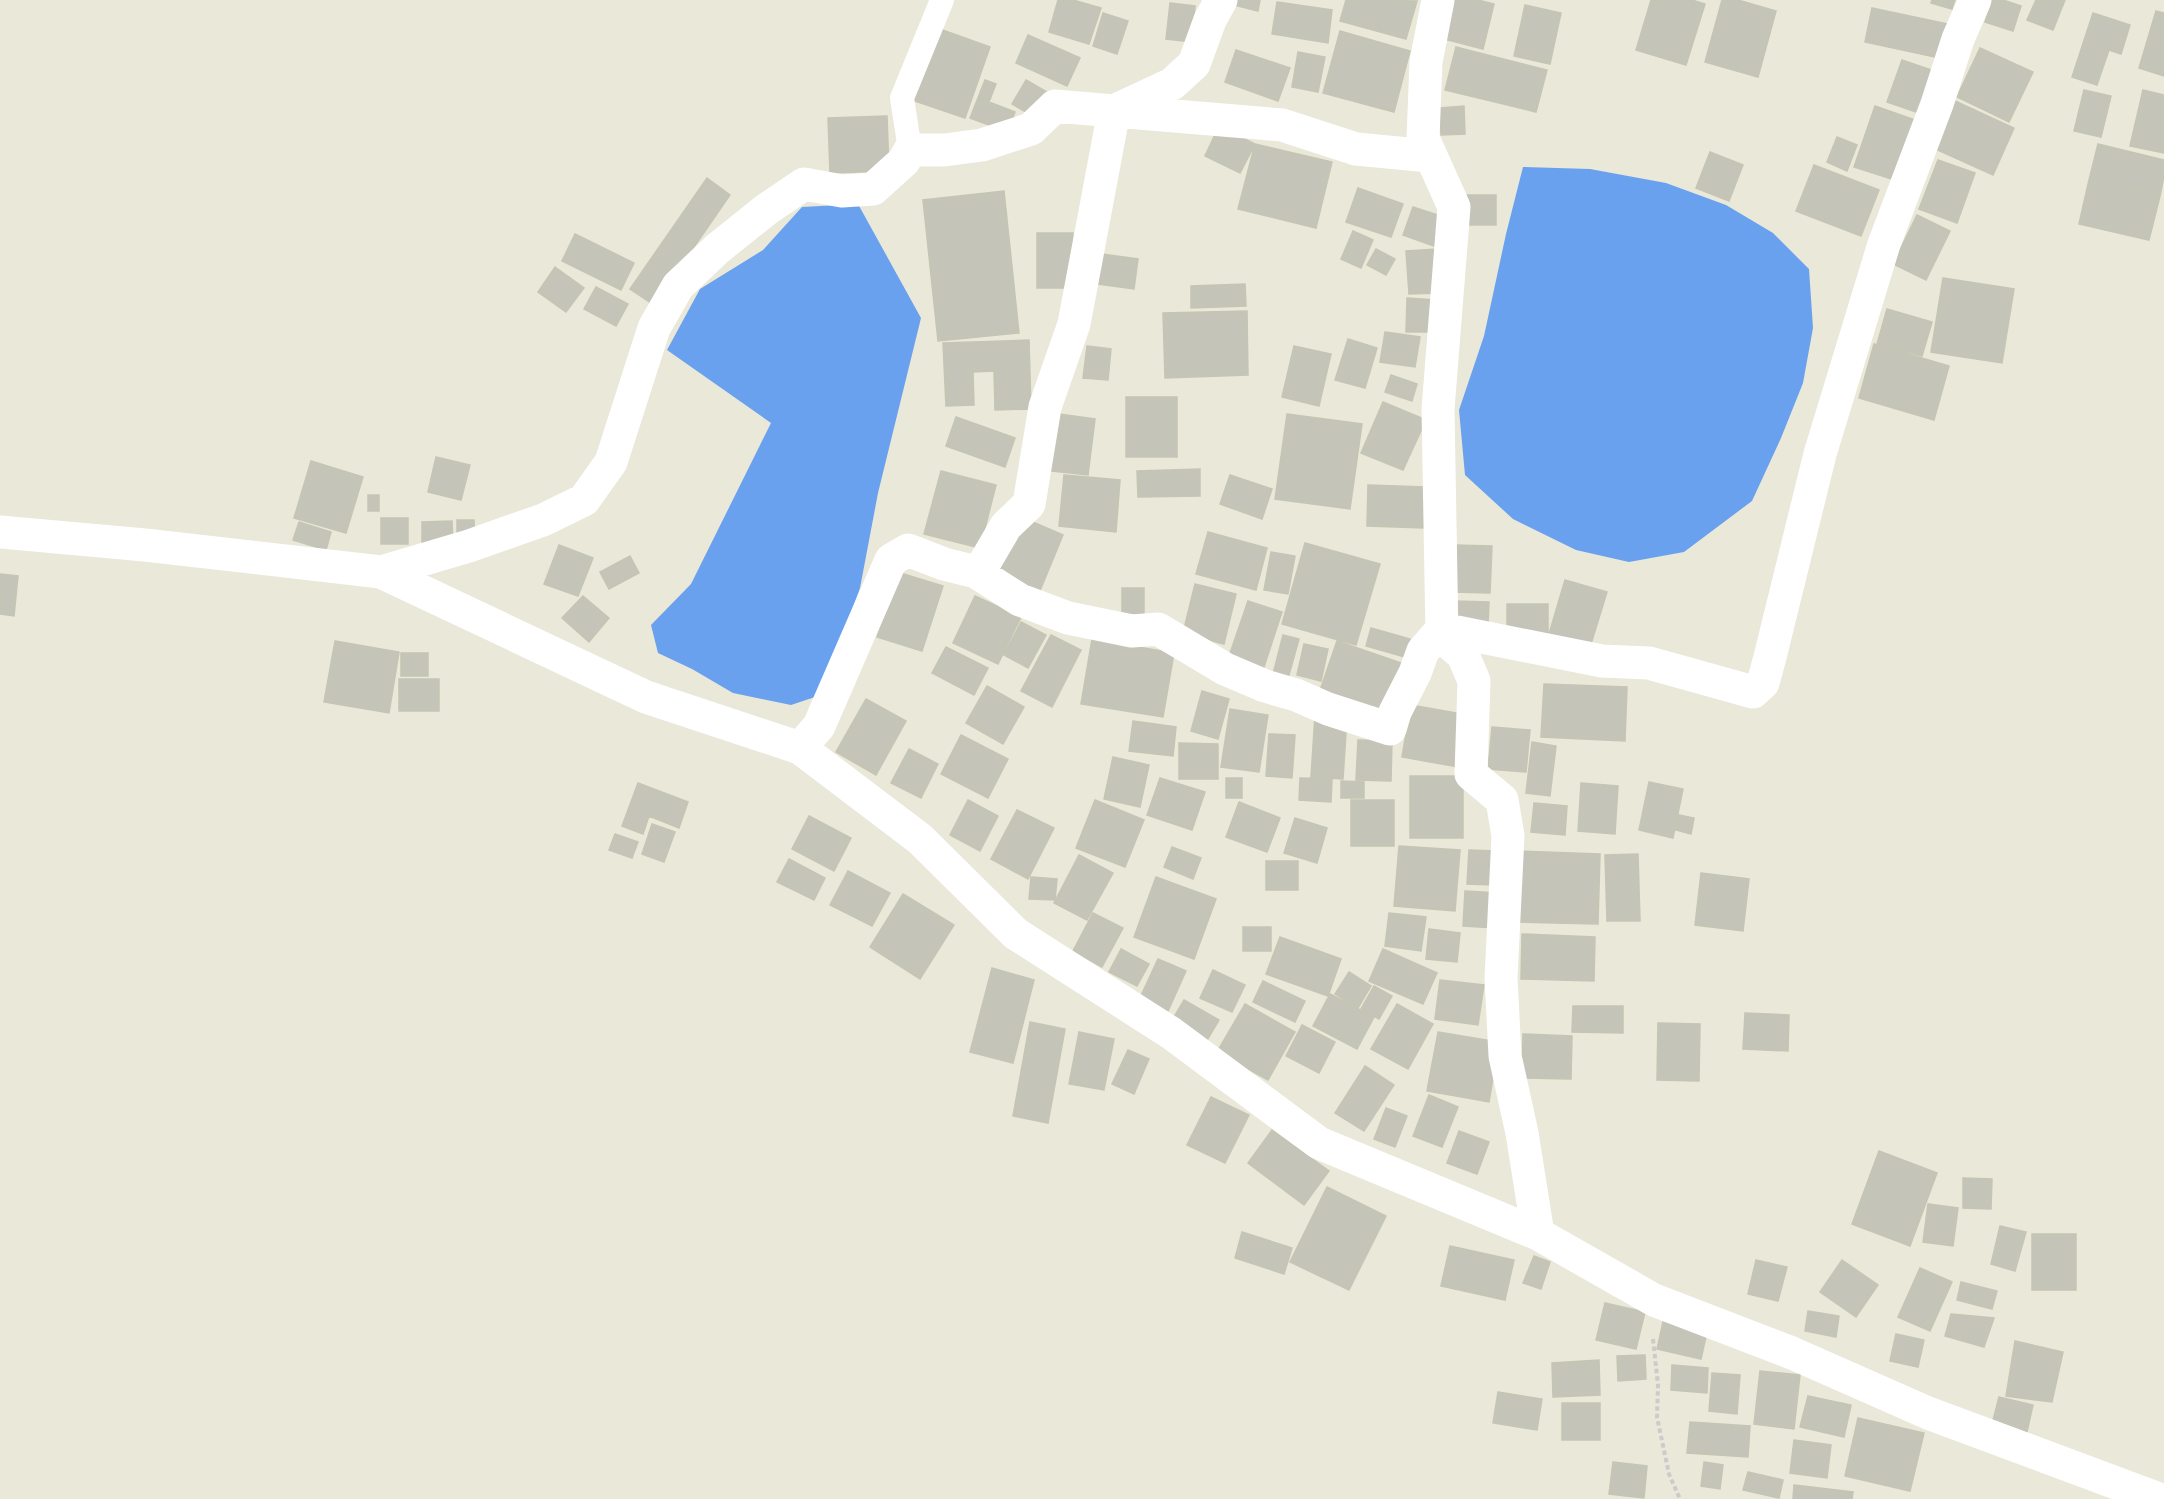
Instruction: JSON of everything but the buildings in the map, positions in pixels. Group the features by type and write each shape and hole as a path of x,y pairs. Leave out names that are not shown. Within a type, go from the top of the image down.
{"street":[{"path":"1114,111 1172,84 1194,64 1210,20 1221,0"},
{"path":"1438,0 1425,62 1422,138 1454,207 1438,409 1442,637 1463,655 1474,681 1471,774 1502,800 1508,836 1501,978 1505,1056 1522,1133 1538,1234"},
{"path":"1442,629 1602,661 1649,663 1753,692 1762,683 1820,454 1884,244 1937,104 1958,39 1975,0"},
{"path":"381,572 469,546 543,519 584,500 611,462 654,328 678,286 717,249 767,209 804,184 842,191 873,189 904,161 910,150 944,150 982,145 1031,129 1055,106 1282,125 1356,149 1430,156"},
{"path":"976,572 985,562 1006,526 1029,504 1045,407 1074,324 1114,111"},
{"path":"0,532 145,545 381,572 646,697 800,748 920,839 1016,934 1171,1033 1319,1143 1538,1234 1654,1300 1792,1353 1928,1413 2159,1499"},
{"path":"800,748 819,726 891,560 908,550 944,564 976,572 1020,600 1068,618 1132,630 1158,628 1226,669 1264,686 1390,729 1395,712 1415,673 1422,651 1442,629"}],"lane":[{"path":"910,150 902,98 942,0"}],"path":[{"path":"1654,1300 1651,1324 1658,1385 1657,1418 1669,1474 1680,1499"}],"water":[{"path":"1523,167 1590,169 1666,183 1726,205 1773,233 1809,269 1813,328 1803,383 1781,438 1752,501 1684,552 1629,562 1576,550 1513,519 1465,475 1459,410 1484,336"},
{"path":"858,204 921,318 878,493 860,588 821,695 791,705 733,693 692,669 658,653 651,625 691,584 771,423 667,350 700,289 763,250 802,207"}]}
